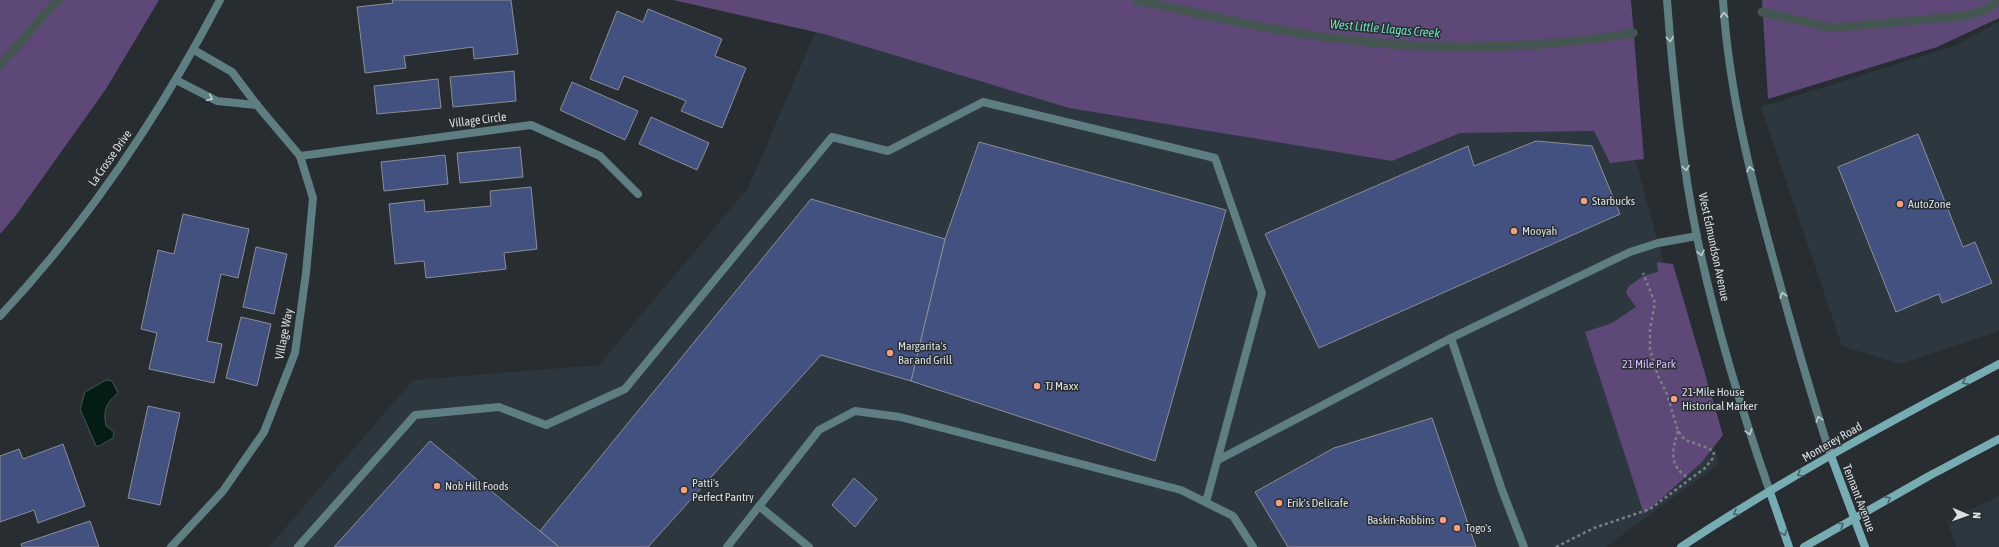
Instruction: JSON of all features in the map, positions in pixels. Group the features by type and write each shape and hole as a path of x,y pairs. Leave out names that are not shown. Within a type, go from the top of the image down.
{"main road":[{"name":"Monterey Road","path":"1681,547 1831,456 1894,420 1999,364"},
{"path":"1804,547 1853,518 1999,439"},
{"name":"Tennant Avenue","path":"1831,456 1865,547"},
{"path":"1770,492 1789,547"}],"street":[{"name":"La Crosse Drive","path":"0,316 29,285 90,207 149,123 194,50 220,0"},
{"name":"West Edmundson Avenue","path":"1668,0 1680,124 1697,236 1708,285 1748,430 1770,492"},
{"path":"1724,0 1734,99 1750,169 1807,383 1831,456"},
{"name":"Village Way","path":"170,547 223,491 264,432 295,353 306,273 313,198 300,156 257,105 232,72 194,50"},
{"path":"176,80 217,101 257,105"},
{"path":"298,547 414,415 499,407 546,425 625,389 832,137 888,151 983,102 1215,158 1262,293 1206,502"},
{"name":"Village Circle","path":"300,156 531,125 600,156 638,194"},
{"path":"1218,460 1451,338 1630,252 1658,244 1697,236"},
{"path":"1451,338 1502,490 1524,547"},
{"path":"727,547 819,430 855,411 900,417 1181,490 1233,516 1253,547"},
{"path":"759,506 809,547"}],"path":[{"path":"1556,547 1594,528 1650,509 1705,468 1713,458 1714,452 1708,448 1685,440 1678,431 1667,394 1658,376 1650,350 1650,328 1655,303 1643,273"},
{"path":"1678,431 1672,452 1675,464 1681,474 1690,479"}],"shaded area":[{"path":"1999,22 1999,331 1900,364 1842,346 1761,107 1954,46"},
{"path":"818,26 1623,114 1719,464 1606,547 269,547 413,380 599,365 748,188"},
{"path":"106,380 112,381 118,393 108,404 105,411 106,426 114,432 113,438 99,446 96,446 80,409 85,392"},
{"path":"1999,496 1999,547 1956,547 1947,520"}],"green space":[{"path":"0,0 159,0 106,89 14,218 0,234"},
{"path":"673,0 1631,0 1644,159 1610,163 1594,131 1460,133 1392,161 1069,108 824,34"},
{"path":"1762,0 1999,0 1999,18 1937,47 1768,99"},
{"name":"21 Mile Park","path":"1657,262 1673,264 1723,435 1701,463 1644,514 1585,332 1612,323 1636,307 1626,293 1628,287 1643,276 1658,272"}],"building":[{"path":"392,0 511,0 518,54 474,59 473,47 404,56 406,68 365,73 357,7 393,3"},
{"path":"648,9 722,39 715,56 746,68 722,128 681,111 686,101 624,76 618,90 590,79 617,11 643,22"},
{"path":"514,71 516,101 453,107 450,77"},
{"path":"438,79 441,108 377,114 374,86"},
{"path":"572,82 638,111 625,140 560,110"},
{"path":"651,117 709,143 697,170 639,144"},
{"name":"AutoZone","path":"1918,134 1963,247 1975,242 1992,283 1942,303 1939,294 1896,312 1838,167"},
{"path":"1536,141 1592,146 1620,214 1319,348 1265,234 1468,146 1474,166"},
{"path":"979,142 1226,210 1155,461 911,381 945,239"},
{"path":"520,147 523,177 460,183 457,153"},
{"path":"445,155 448,184 384,191 381,162"},
{"path":"531,187 537,249 504,253 506,269 426,278 424,261 395,264 389,204 424,200 425,212 491,206 490,191"},
{"path":"811,199 945,239 911,381 821,355 648,547 559,547 540,531"},
{"path":"183,214 249,229 238,278 221,274 207,341 222,344 214,383 149,369 157,333 141,329 158,250 174,254"},
{"path":"256,247 287,254 274,314 243,307"},
{"path":"241,317 271,324 257,386 226,378"},
{"path":"148,406 180,413 160,505 128,498"},
{"path":"1432,418 1476,547 1288,547 1255,492 1334,448"},
{"name":"Nob Hill Foods","path":"430,441 540,531 559,547 334,547"},
{"path":"63,444 85,506 38,523 34,510 0,522 0,456 19,449 23,459"},
{"path":"854,478 877,499 855,527 832,505"},
{"path":"90,521 99,547 22,547 21,544"}],"waterway":[{"name":"West Little Llagas Creek","path":"0,65 51,7 60,0"},
{"name":"West Little Llagas Creek","path":"1137,0 1223,19 1310,35 1401,45 1468,47 1501,46 1568,42 1633,33"},
{"name":"West Little Llagas Creek","path":"1762,12 1832,28 1964,16 1983,11 1999,1"}],"place":[{"name":"Starbucks","path":"1584,201"},
{"name":"AutoZone","path":"1900,204"},
{"name":"Mooyah","path":"1514,231"},
{"name":"Margarita's Bar and Grill","path":"890,353"},
{"name":"TJ Maxx","path":"1037,386"},
{"name":"21-Mile House Historical Marker","path":"1674,399"},
{"name":"Nob Hill Foods","path":"437,486"},
{"name":"Patti's Perfect Pantry","path":"684,490"},
{"name":"Erik's Delicafe","path":"1279,503"},
{"name":"Baskin-Robbins","path":"1443,520"},
{"name":"Togo's","path":"1457,528"}]}
